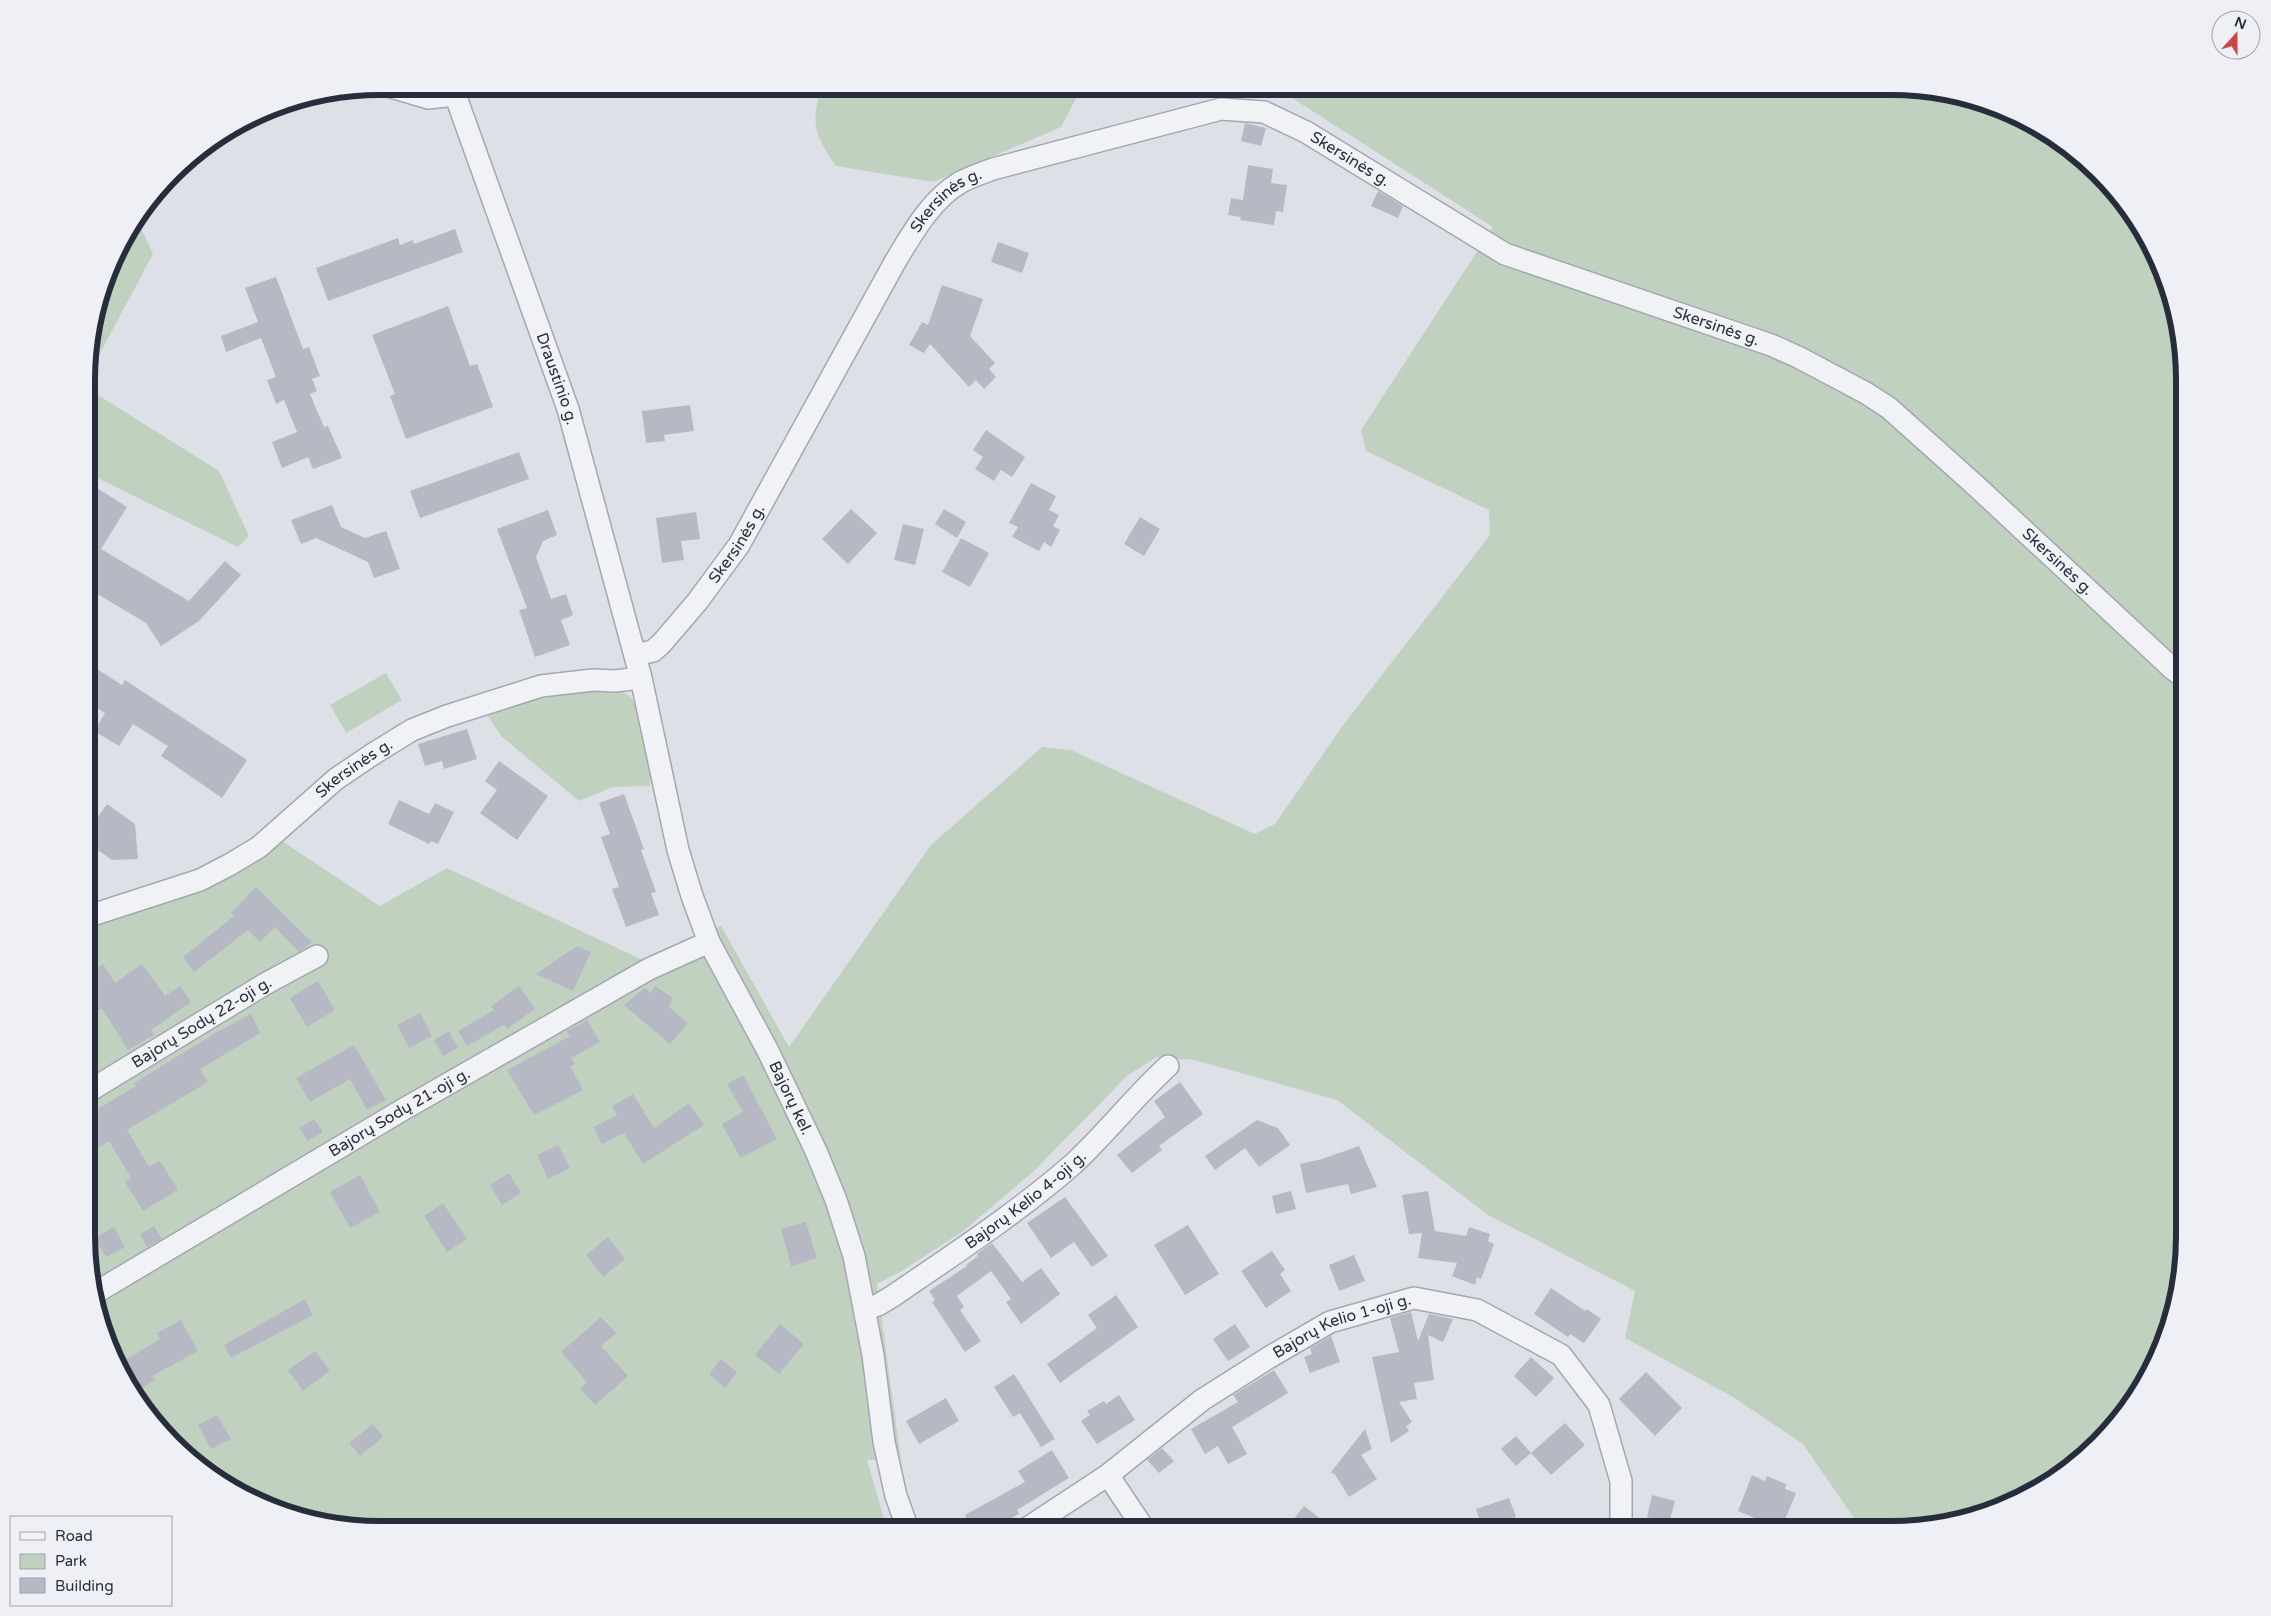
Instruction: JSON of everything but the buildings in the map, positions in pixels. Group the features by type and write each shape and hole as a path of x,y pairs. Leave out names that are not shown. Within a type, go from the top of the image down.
{"street":[{"path":"418,95 428,98 439,95"},
{"name":"Draustinio g.","path":"455,95 568,409 641,678"},
{"name":"Skersinės g.","path":"634,655 653,651 660,644 698,602 739,545 894,262 919,224 937,202 960,182 993,169 1221,109 1264,112 1306,132 1505,254 1771,345 1866,393 1889,408 1954,466 2176,671"},
{"name":"Skersinės g.","path":"95,914 200,880 229,866 259,848 336,779 372,754 412,730 447,716 541,686 593,680 615,682 641,678"},
{"name":"Bajorų kel.","path":"641,678 678,850 692,896 709,942 768,1051 816,1151 836,1200 854,1256 873,1355 884,1442 896,1496 905,1521"},
{"name":"Bajorų Sodų 21-oji g.","path":"100,1290 404,1108 649,969 709,942"},
{"name":"Bajorų Sodų 22-oji g.","path":"95,1087 266,984 317,956"},
{"name":"Bajorų Kelio 4-oji g.","path":"865,1309 878,1305 893,1296 1024,1204 1073,1164 1168,1066"},
{"name":"Bajorų Kelio 1-oji g.","path":"1038,1521 1108,1475 1202,1400 1323,1326 1330,1322 1414,1298 1477,1310 1561,1355 1599,1405 1621,1481 1621,1521"},
{"path":"1108,1475 1138,1521"}],"green space":[{"path":"819,95 1078,95 1061,127 934,182 836,166 816,129"},
{"path":"1287,95 1891,95 1946,100 1982,110 2017,124 2064,154 2105,192 2128,222 2147,254 2161,289 2171,325 2176,380 2176,1236 2174,1273 2161,1327 2147,1362 2117,1409 2079,1450 2033,1483 2017,1492 1982,1506 1928,1519 1856,1521 1803,1444 1733,1397 1625,1338 1635,1291 1488,1215 1337,1100 1194,1060 1157,1057 1128,1075 1033,1172 962,1232 900,1272 877,1284 901,1461 867,1460 885,1521 380,1521 343,1519 289,1506 254,1492 207,1462 166,1424 143,1394 124,1362 110,1327 97,1273 95,1236 95,903 218,863 270,833 380,906 447,868 647,962 721,926 789,1047 931,845 1042,747 1071,750 1255,834 1275,824 1341,728 1490,535 1489,510 1366,451 1361,430 1493,227"},
{"path":"140,227 153,254 98,357 96,369 100,325 110,289 124,254"},
{"path":"95,387 98,395 219,471 249,536 238,547 95,477"},
{"path":"386,673 402,700 346,733 330,705"},
{"path":"587,690 619,691 632,699 640,715 648,744 650,786 613,787 579,801 501,736 486,713 550,693"}]}
